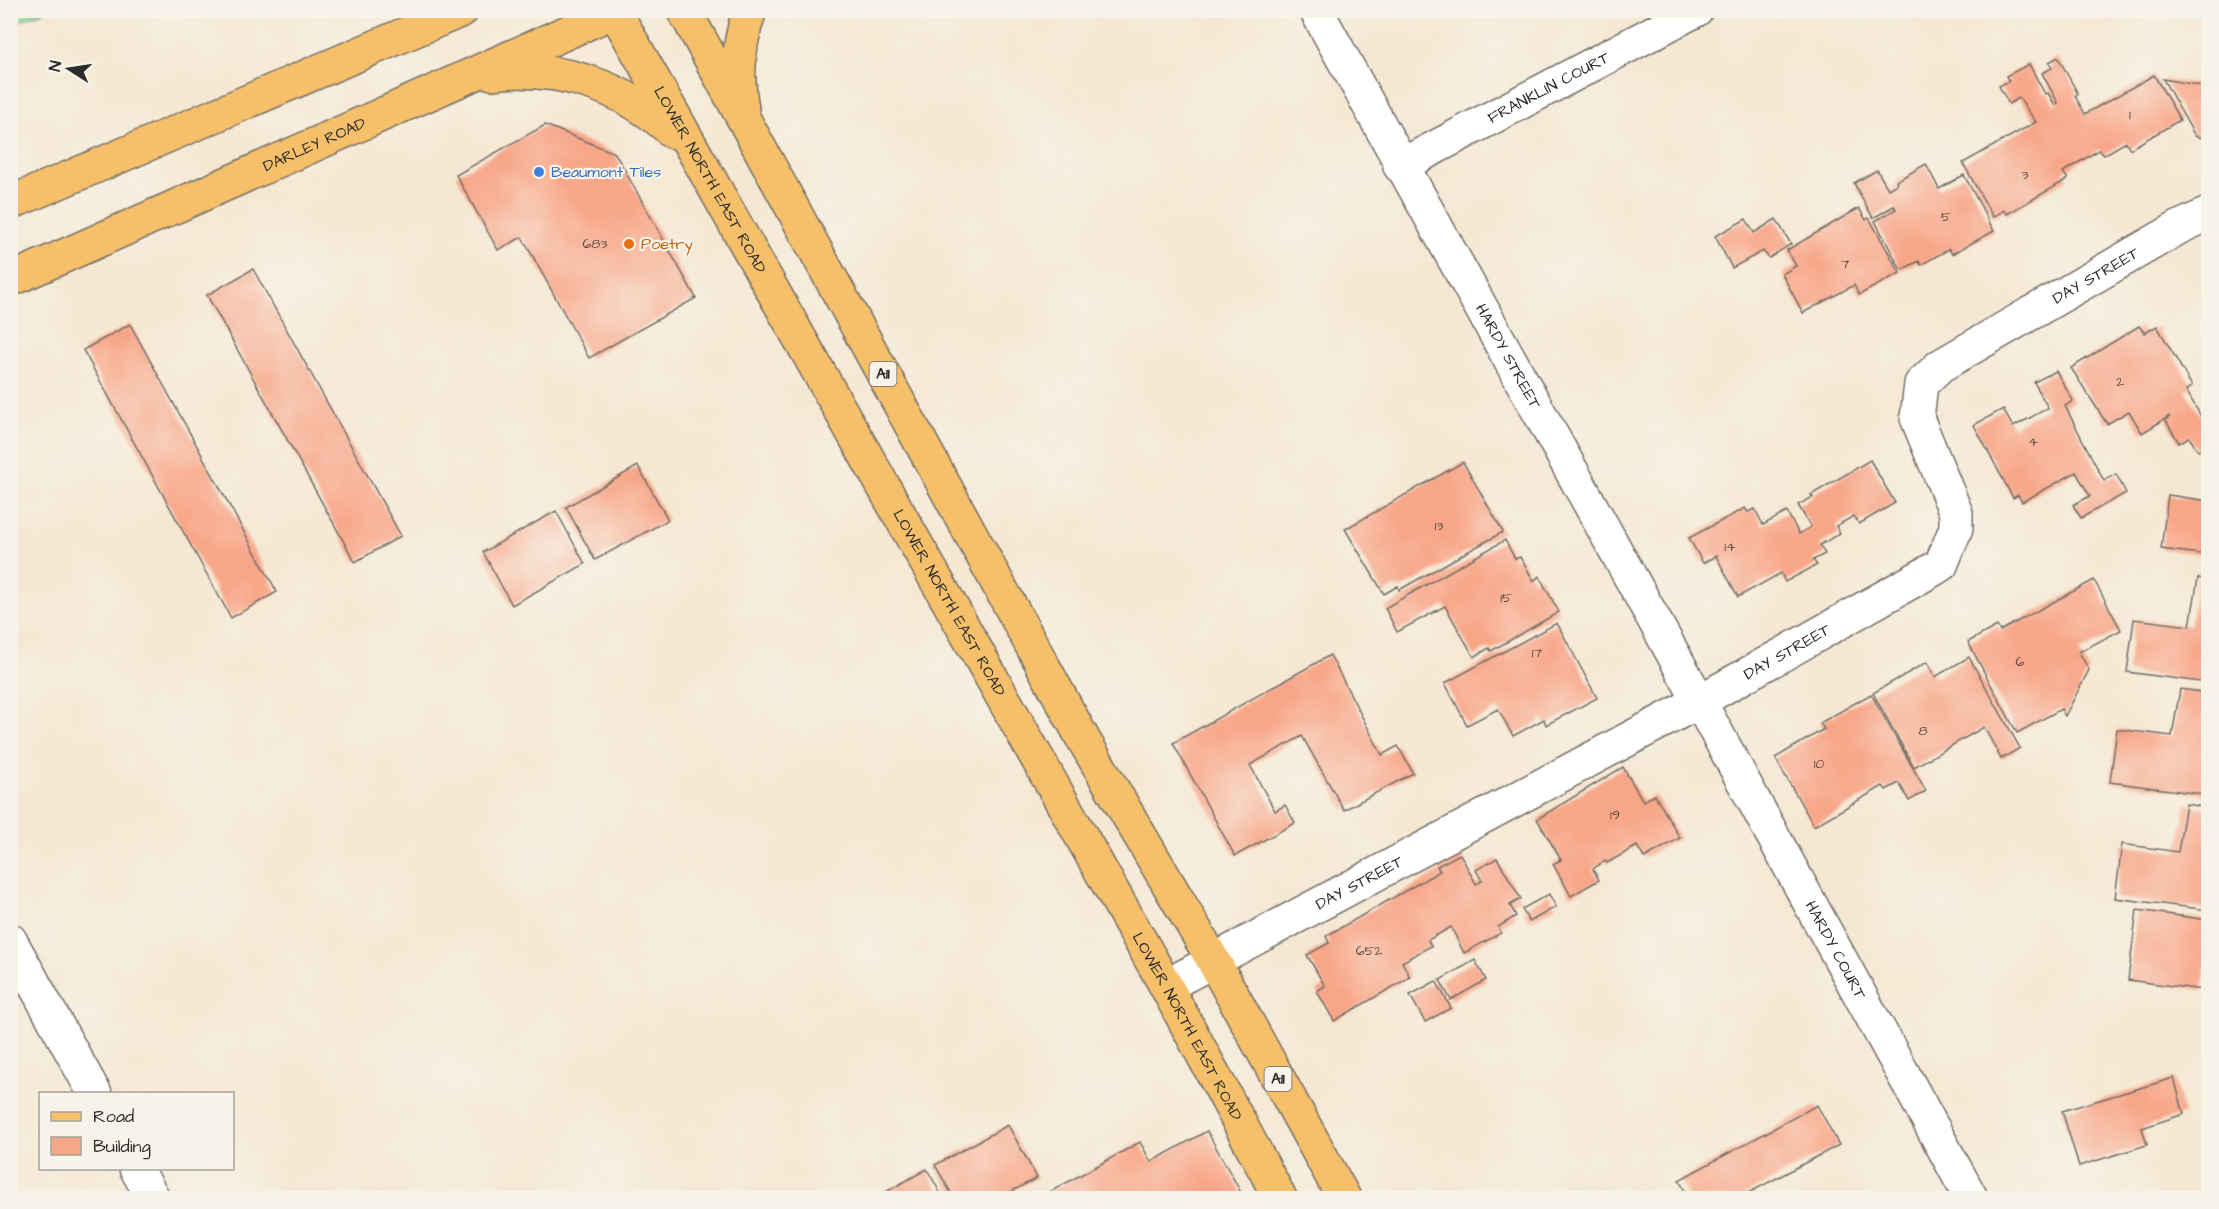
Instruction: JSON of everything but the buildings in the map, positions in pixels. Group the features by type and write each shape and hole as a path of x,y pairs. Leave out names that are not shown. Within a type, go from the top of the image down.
{"main road":[{"path":"412,32 446,10"},
{"path":"10,203 462,10"},
{"name":"A11","path":"684,10 1082,737 1213,960 1344,1198"},
{"path":"745,123 738,73 741,43 750,10"},
{"name":"DARLEY ROAD","path":"10,279 615,11"},
{"name":"LOWER NORTH EAST ROAD","path":"615,11 691,151 1166,986 1280,1198"},
{"path":"470,76 525,71 549,72 591,81 645,109 691,151"}],"street":[{"name":"HARDY STREET","path":"1316,10 1400,166 1700,701"},
{"name":"FRANKLIN COURT","path":"1400,166 1696,10"},
{"name":"DAY STREET","path":"1166,986 1700,701 1941,565 1956,528 1956,513 1917,418 1921,384 1940,366 2178,228 2208,214"},
{"name":"HARDY COURT","path":"1700,701 1971,1198"},
{"path":"10,940 94,1092"},
{"path":"137,1170 153,1198"}],"green space":[{"path":"11,10 45,10 45,11 11,24"}],"place":[{"name":"Beaumont Tiles","path":"539,172"},
{"name":"Poetry","path":"629,244"}]}
